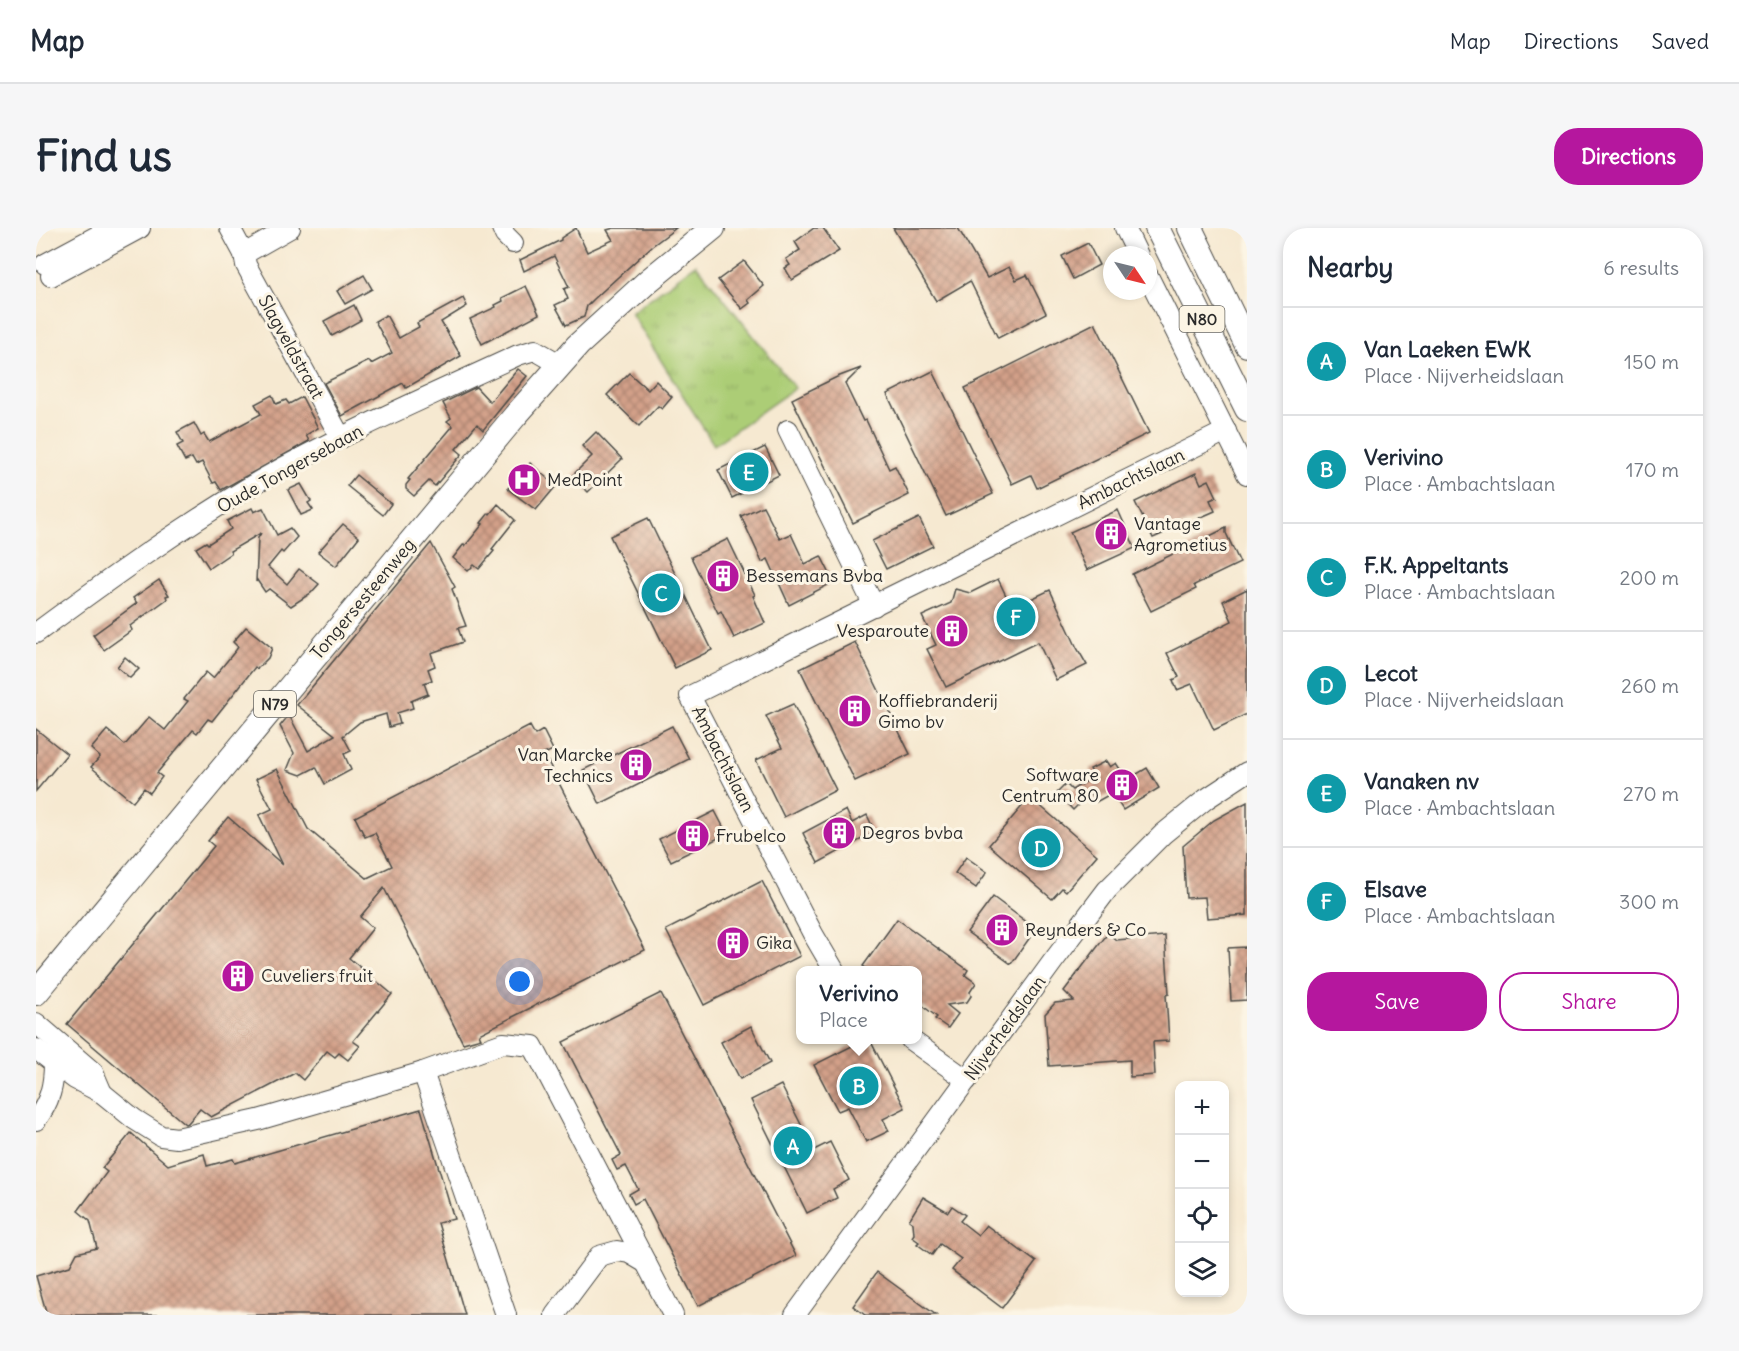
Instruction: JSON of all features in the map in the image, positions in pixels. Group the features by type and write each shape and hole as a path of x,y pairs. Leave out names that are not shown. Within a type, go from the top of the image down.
{"main road":[{"name":"N80","path":"1158,228 1247,409"},
{"name":"N80","path":"1190,228 1247,345"},
{"name":"Tongersesteenweg","path":"36,993 500,434 578,345 710,229"}],"street":[{"path":"112,228 48,270 140,228"},
{"name":"Slagveldstraat","path":"230,228 244,254 246,266 341,438"},
{"path":"244,254 290,228"},
{"path":"1125,228 1134,246"},
{"path":"1157,294 1247,474"},
{"name":"Oude Tongersebaan","path":"36,633 172,535 263,480 341,438 518,355 535,350 561,365"},
{"path":"788,430 874,606"},
{"name":"Ambachtslaan","path":"832,966 690,696 1227,431"},
{"name":"Nijverheidslaan","path":"795,1315 1053,960 1107,890 1163,834 1206,799 1247,772"},
{"path":"36,1023 93,1072 102,1093"},
{"path":"36,1049 75,1078 102,1093 134,1119 161,1136 177,1138 258,1120 423,1072 503,1043 533,1046 673,1315"},
{"path":"917,1044 967,1080"},
{"path":"41,1113 54,1083 54,1063"},
{"path":"423,1072 506,1315"},
{"path":"41,1113 72,1090 102,1093"},
{"path":"555,1315 598,1256 617,1251 629,1253 646,1263"}],"green space":[{"path":"696,264 795,388 714,445 631,313"}],"building":[{"path":"576,228 587,252 613,240 607,230 614,228 676,228 652,246 594,299 587,306 584,317 566,325 555,305 568,299 564,289 569,287 554,256 524,271 520,260 561,240"},
{"path":"814,228 823,228 839,251 792,280 785,268 790,265 786,259 800,250 795,242"},
{"path":"893,228 958,228 987,278 1009,267 1016,280 1027,275 1046,313 998,338 970,281 936,301"},
{"path":"1088,243 1099,265 1073,279 1062,256"},
{"path":"744,261 764,286 748,300 750,303 742,309 718,280"},
{"path":"364,275 372,289 345,304 337,291"},
{"path":"526,286 539,314 482,344 470,319 496,307 495,305 503,301 502,298"},
{"path":"463,298 467,306 441,322 461,356 406,388 403,383 342,416 324,383 369,361 371,364 392,353 375,321 386,315 399,338 419,327 417,323"},
{"path":"354,305 361,320 332,336 324,321"},
{"path":"1095,323 1149,433 1037,488 1031,475 1012,484 965,388"},
{"path":"861,368 845,384 863,421 866,420 889,469 895,466 909,495 853,523 792,399"},
{"path":"518,369 527,376 483,430 477,424 456,449 462,454 435,486 429,481 414,496 406,489 410,480 408,479 453,426 447,421 451,418 443,403 476,387 490,402"},
{"path":"933,371 993,494 946,516 887,394"},
{"path":"629,373 648,390 656,381 672,397 662,409 658,406 639,426 607,395"},
{"path":"272,395 276,404 286,400 289,404 302,397 318,428 306,435 309,441 221,490 216,482 213,483 202,462 196,465 192,458 185,461 177,446 183,443 177,432 194,423 201,436 204,434 209,442 261,414 255,404"},
{"path":"596,432 622,459 588,492 572,476 592,456 582,446"},
{"path":"765,447 779,475 732,498 718,470"},
{"path":"530,463 556,486 536,510 508,488"},
{"path":"1196,473 1201,484 1209,480 1217,497 1210,500 1215,511 1153,538 1135,502"},
{"path":"356,475 391,504 383,515 347,486"},
{"path":"301,484 311,501 308,503 313,510 301,515 288,490"},
{"path":"498,504 515,520 479,569 474,565 468,571 453,558"},
{"path":"763,506 780,539 791,534 805,564 821,556 834,582 789,605 768,559 762,562 741,516"},
{"path":"252,508 254,512 263,508 277,535 290,528 297,537 268,567 287,584 299,569 319,584 311,593 291,606 269,589 265,592 257,580 256,582 258,538 261,533 230,551 231,553 209,568 196,548 206,542 208,544 231,529 227,521"},
{"name":"Vantage Agrometius","path":"1118,510 1135,548 1087,570 1070,532"},
{"path":"648,518 712,650 675,668 610,536"},
{"path":"919,518 933,546 886,569 872,541"},
{"path":"343,524 359,537 336,566 318,552"},
{"path":"1226,528 1226,533 1240,563 1194,585 1196,589 1151,611 1132,574"},
{"name":"Bessemans Bvba","path":"728,539 755,595 753,596 765,623 734,638 721,611 718,613 691,557"},
{"path":"431,543 455,587 452,589 466,626 458,628 463,642 431,653 435,666 428,669 432,680 424,683 428,694 411,701 413,708 397,713 400,724 389,727 386,714 360,722 343,736 351,751 344,754 351,770 325,784 316,767 301,775 287,770 294,753 280,726 289,715 308,751 335,735 297,705"},
{"path":"998,579 1012,608 1050,590 1087,665 1056,680 1038,642 946,687 927,649 936,645 922,616 951,603 955,589 970,593"},
{"path":"159,580 169,595 166,596 167,599 130,626 132,630 104,650 93,635 137,603 133,598"},
{"path":"1247,589 1247,714 1214,730 1192,684 1177,690 1173,680 1179,677 1167,653 1232,621 1223,601"},
{"path":"246,627 272,648 268,658 257,669 255,667 212,721 208,719 197,733 193,730 157,773 162,777 150,793 144,788 133,802 91,767 100,757 91,749 107,730 125,745 149,717 165,730 188,701 184,699 206,672 213,678 236,650 238,647 233,642"},
{"name":"Koffiebranderij Gimo bv","path":"855,642 910,754 855,781 800,669"},
{"path":"125,657 139,669 130,678 117,667"},
{"path":"793,704 836,790 784,817 756,760 782,748 766,716"},
{"path":"530,726 535,735 543,730 553,750 544,754 645,950 479,1034 481,1038 463,1043 384,888 360,917 373,928 349,958 392,994 353,1041 360,1046 348,1060 339,1053 335,1057 327,1051 303,1080 295,1073 211,1117 200,1109 185,1124 67,1024 214,846 208,841 228,817 283,865 259,815 272,809 256,779 277,769 308,829 367,878 392,866 375,833 365,837 355,817"},
{"name":"Van Marcke Technics","path":"672,726 689,759 600,804 583,770"},
{"path":"36,729 67,754 36,791"},
{"name":"Software Centrum 80","path":"1106,761 1110,767 1116,763 1127,780 1147,768 1159,788 1123,810 1112,793 1096,802 1090,793 1073,810 1057,793 1066,784 1072,790 1094,776 1090,769"},
{"path":"1030,797 1097,855 1066,891 1062,888 1052,899 989,845"},
{"path":"1247,802 1247,915 1207,918 1205,897 1186,898 1183,846 1214,820"},
{"name":"Degros bvba","path":"846,810 852,823 867,815 875,832 818,863 803,833"},
{"name":"Frubelco","path":"715,811 727,834 671,861 659,839"},
{"path":"966,857 987,872 976,888 955,873"},
{"name":"Gika","path":"762,881 800,956 704,1005 666,930"},
{"name":"Reynders & Co","path":"993,897 1036,929 1011,964 967,932"},
{"path":"897,919 968,970 965,975 976,983 967,1002 947,1005 958,1014 948,1028 922,1006 922,966 863,966"},
{"path":"1108,933 1116,940 1165,936 1169,1041 1153,1042 1155,1075 1130,1077 1130,1060 1049,1066 1045,1014 1055,1003 1074,1001 1064,991"},
{"path":"1247,947 1247,1000 1231,1001 1228,948"},
{"path":"661,993 796,1256 698,1306 643,1199 634,1204 629,1194 638,1189 626,1166 617,1170 612,1160 621,1155 563,1042"},
{"path":"751,1026 770,1063 740,1079 721,1042"},
{"path":"856,1044 872,1044 905,1108 883,1119 889,1131 866,1142 848,1107 838,1111 814,1065"},
{"path":"781,1085 814,1150 830,1142 849,1180 833,1189 837,1198 807,1213 751,1100"},
{"path":"421,1109 454,1219 438,1223 465,1315 47,1315 36,1276 70,1266 77,1253 97,1248 90,1221 78,1211 107,1172 102,1168 131,1133 168,1165 204,1154 207,1166 233,1159 235,1163"},
{"path":"923,1197 948,1212 952,1206 965,1215 960,1221 978,1235 986,1225 1036,1262 1002,1308 952,1270 961,1259 940,1244 932,1255 917,1244 919,1242 912,1237 913,1223 909,1220"},
{"path":"877,1272 936,1315 865,1315 853,1306"}],"place":[{"name":"Vanaken nv","path":"749,472"},
{"name":"MedPoint","path":"524,480"},
{"name":"Vantage Agrometius","path":"1111,534"},
{"name":"Bessemans Bvba","path":"723,576"},
{"name":"F.K. Appeltants","path":"661,593"},
{"name":"Elsave","path":"1016,617"},
{"name":"Vesparoute","path":"952,631"},
{"name":"Koffiebranderij Gimo bv","path":"855,711"},
{"name":"Van Marcke Technics","path":"636,765"},
{"name":"Software Centrum 80","path":"1122,785"},
{"name":"Degros bvba","path":"839,833"},
{"name":"Frubelco","path":"693,836"},
{"name":"Lecot","path":"1041,848"},
{"name":"Reynders & Co","path":"1002,930"},
{"name":"Gika","path":"733,943"},
{"name":"Cuveliers fruit","path":"238,976"},
{"name":"Verivino","path":"859,1086"},
{"name":"Van Laeken EWK","path":"793,1146"}]}
